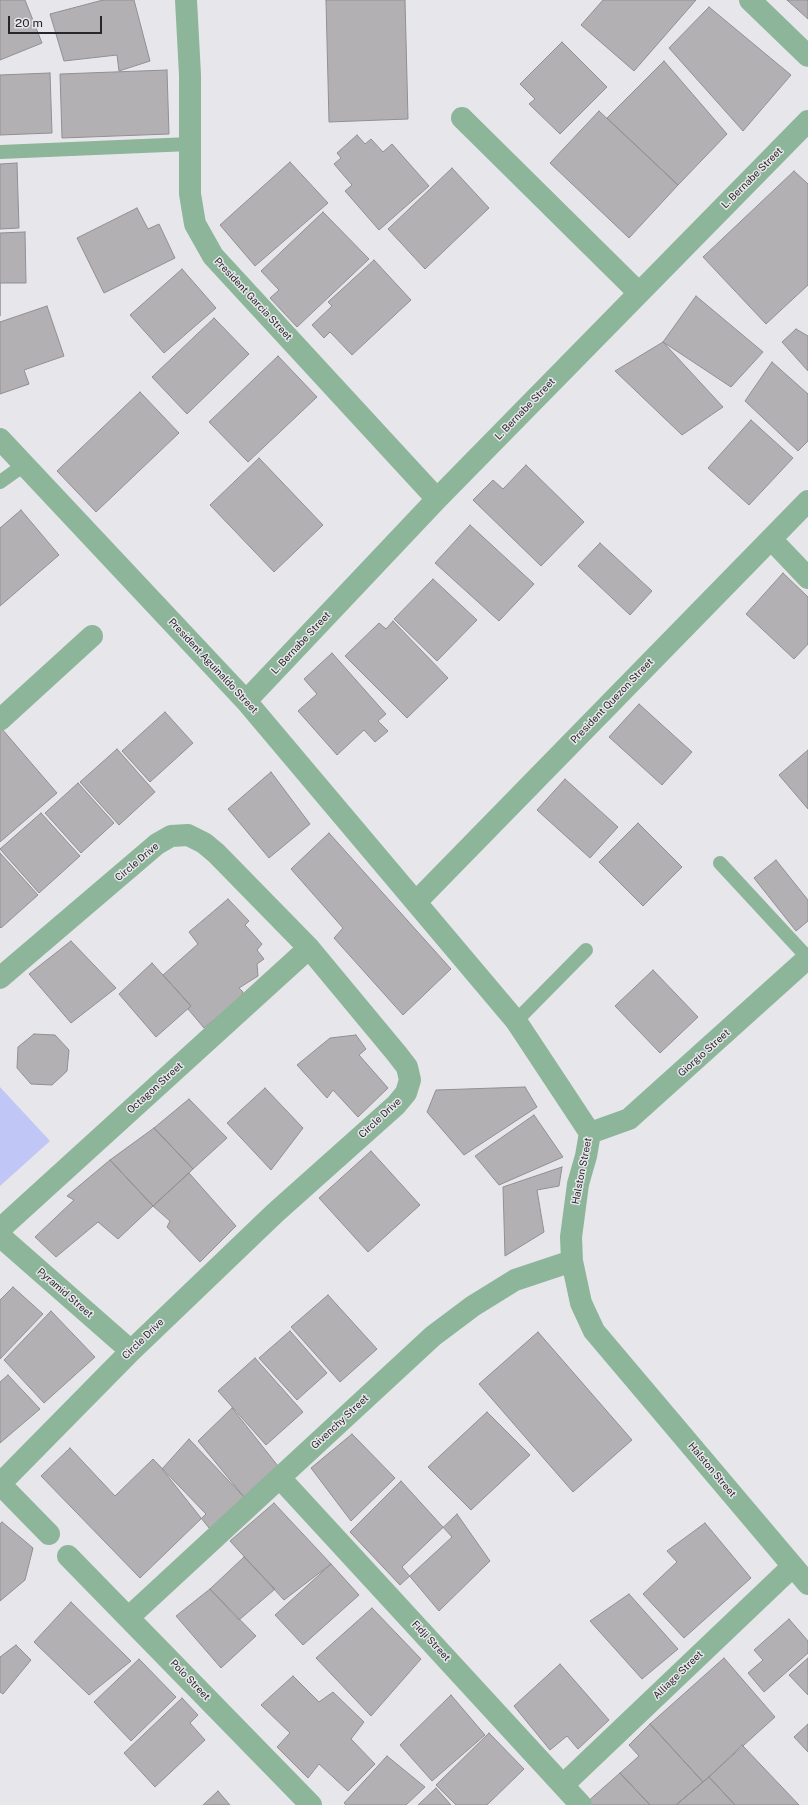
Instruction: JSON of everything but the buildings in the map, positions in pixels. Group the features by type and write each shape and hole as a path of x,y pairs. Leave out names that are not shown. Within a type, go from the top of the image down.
{"street":[{"name":"President Garcia Street","path":"186,0 190,75 190,194 195,224 213,256 437,499"},
{"path":"750,0 808,56"},
{"path":"462,118 638,292"},
{"name":"L. Bernabe Street","path":"246,701 437,499 638,292 808,121"},
{"name":"President Aguinaldo Street","path":"0,439 246,701 417,901"},
{"name":"President Quezon Street","path":"417,901 808,501"},
{"path":"772,539 808,578"},
{"path":"0,720 92,636"},
{"name":"Circle Drive","path":"0,978 157,844 171,836 188,835 204,843 216,853 309,948 407,1067 410,1080 406,1093 396,1105 275,1213 131,1351 0,1484"},
{"name":"Halston Street","path":"417,901 516,1021 590,1133 586,1156 578,1184 571,1237 572,1261 581,1303 594,1331 808,1584"},
{"name":"Octagon Street","path":"0,1229 309,948"},
{"name":"Giorgio Street","path":"590,1133 629,1119 808,958"},
{"name":"Pyramid Street","path":"0,1236 131,1351"},
{"name":"Givenchy Street","path":"130,1617 432,1336 473,1306 515,1280 572,1261"},
{"name":"Fidji Street","path":"280,1478 581,1805"},
{"path":"0,1484 49,1534"},
{"name":"Polo Street","path":"68,1556 130,1617 311,1805"},
{"name":"Alliage Street","path":"563,1785 793,1566"}],"lane":[{"path":"0,152 190,144"},
{"path":"0,482 24,465"},
{"path":"720,863 808,958"},
{"path":"516,1021 586,950"}],"shaded area":[{"path":"0,1087 50,1141 0,1186"}]}
